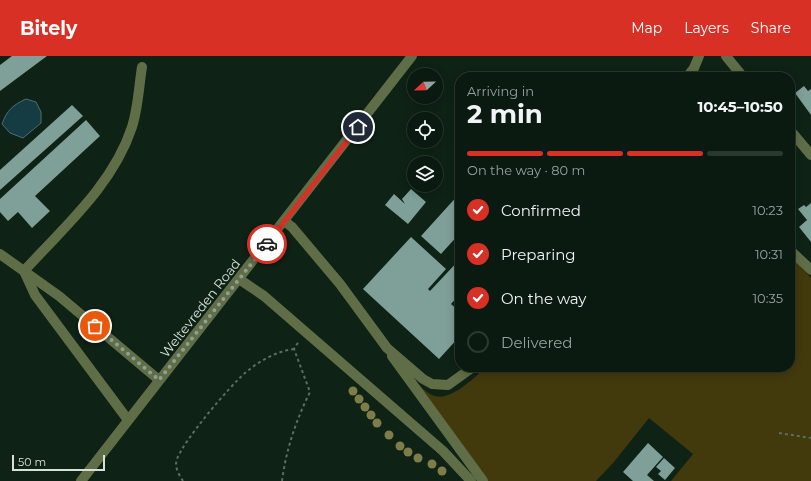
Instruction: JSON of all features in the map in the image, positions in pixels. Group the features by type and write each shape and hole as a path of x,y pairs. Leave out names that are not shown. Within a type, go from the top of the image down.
{"street":[{"name":"Weltevreden Road","path":"81,481 412,56"},
{"path":"691,72 699,56"},
{"path":"726,56 740,72"},
{"path":"24,271 96,192 122,154 133,125 142,67"},
{"path":"795,136 811,154"},
{"path":"284,221 292,227 340,284 483,481"},
{"path":"795,255 811,270"},
{"path":"2,260 24,271 58,296 159,380"},
{"path":"24,271 35,295 128,420"},
{"path":"239,279 264,296 443,451 471,481"},
{"path":"387,348 423,379 432,384 448,385 466,372"}],"path":[{"path":"183,481 177,473 176,460 192,436 217,404 245,373 264,360 284,350 294,348 304,332"},
{"path":"282,481 284,465 293,432 299,414 310,392 294,348"},
{"path":"779,433 811,438"}],"shaded area":[{"path":"795,261 811,278 811,481 671,481 693,454 649,418 614,462 596,481 483,481 402,368 431,395 441,397 455,392 480,372 795,372"}],"water":[{"path":"26,99 36,102 41,112 41,123 23,138 10,133 2,124 11,108 17,103"}],"building":[{"path":"12,56 47,56 0,91 0,65"},
{"path":"804,86 808,91 811,89 811,115 795,93"},
{"path":"72,105 83,116 0,190 0,170"},
{"path":"86,120 100,136 35,196 50,211 32,228 18,212 8,221 0,212 0,199"},
{"path":"408,192 414,192 426,202 408,224 385,205 394,194 405,204 402,199"},
{"path":"455,199 455,239 441,254 421,236"},
{"path":"811,203 811,242 799,227 807,220 798,209 804,205 806,207"},
{"path":"411,237 446,269 428,289 430,291 455,264 455,300 451,304 455,308 455,341 439,359 363,289"},
{"path":"648,443 663,457 647,475 654,481 633,481 623,472"},
{"path":"664,458 675,468 665,480 658,474 661,471 656,467"}],"way so far":[{"path":"95,326 159,380 267,244"}],"route":[{"path":"267,244 358,127"}]}
